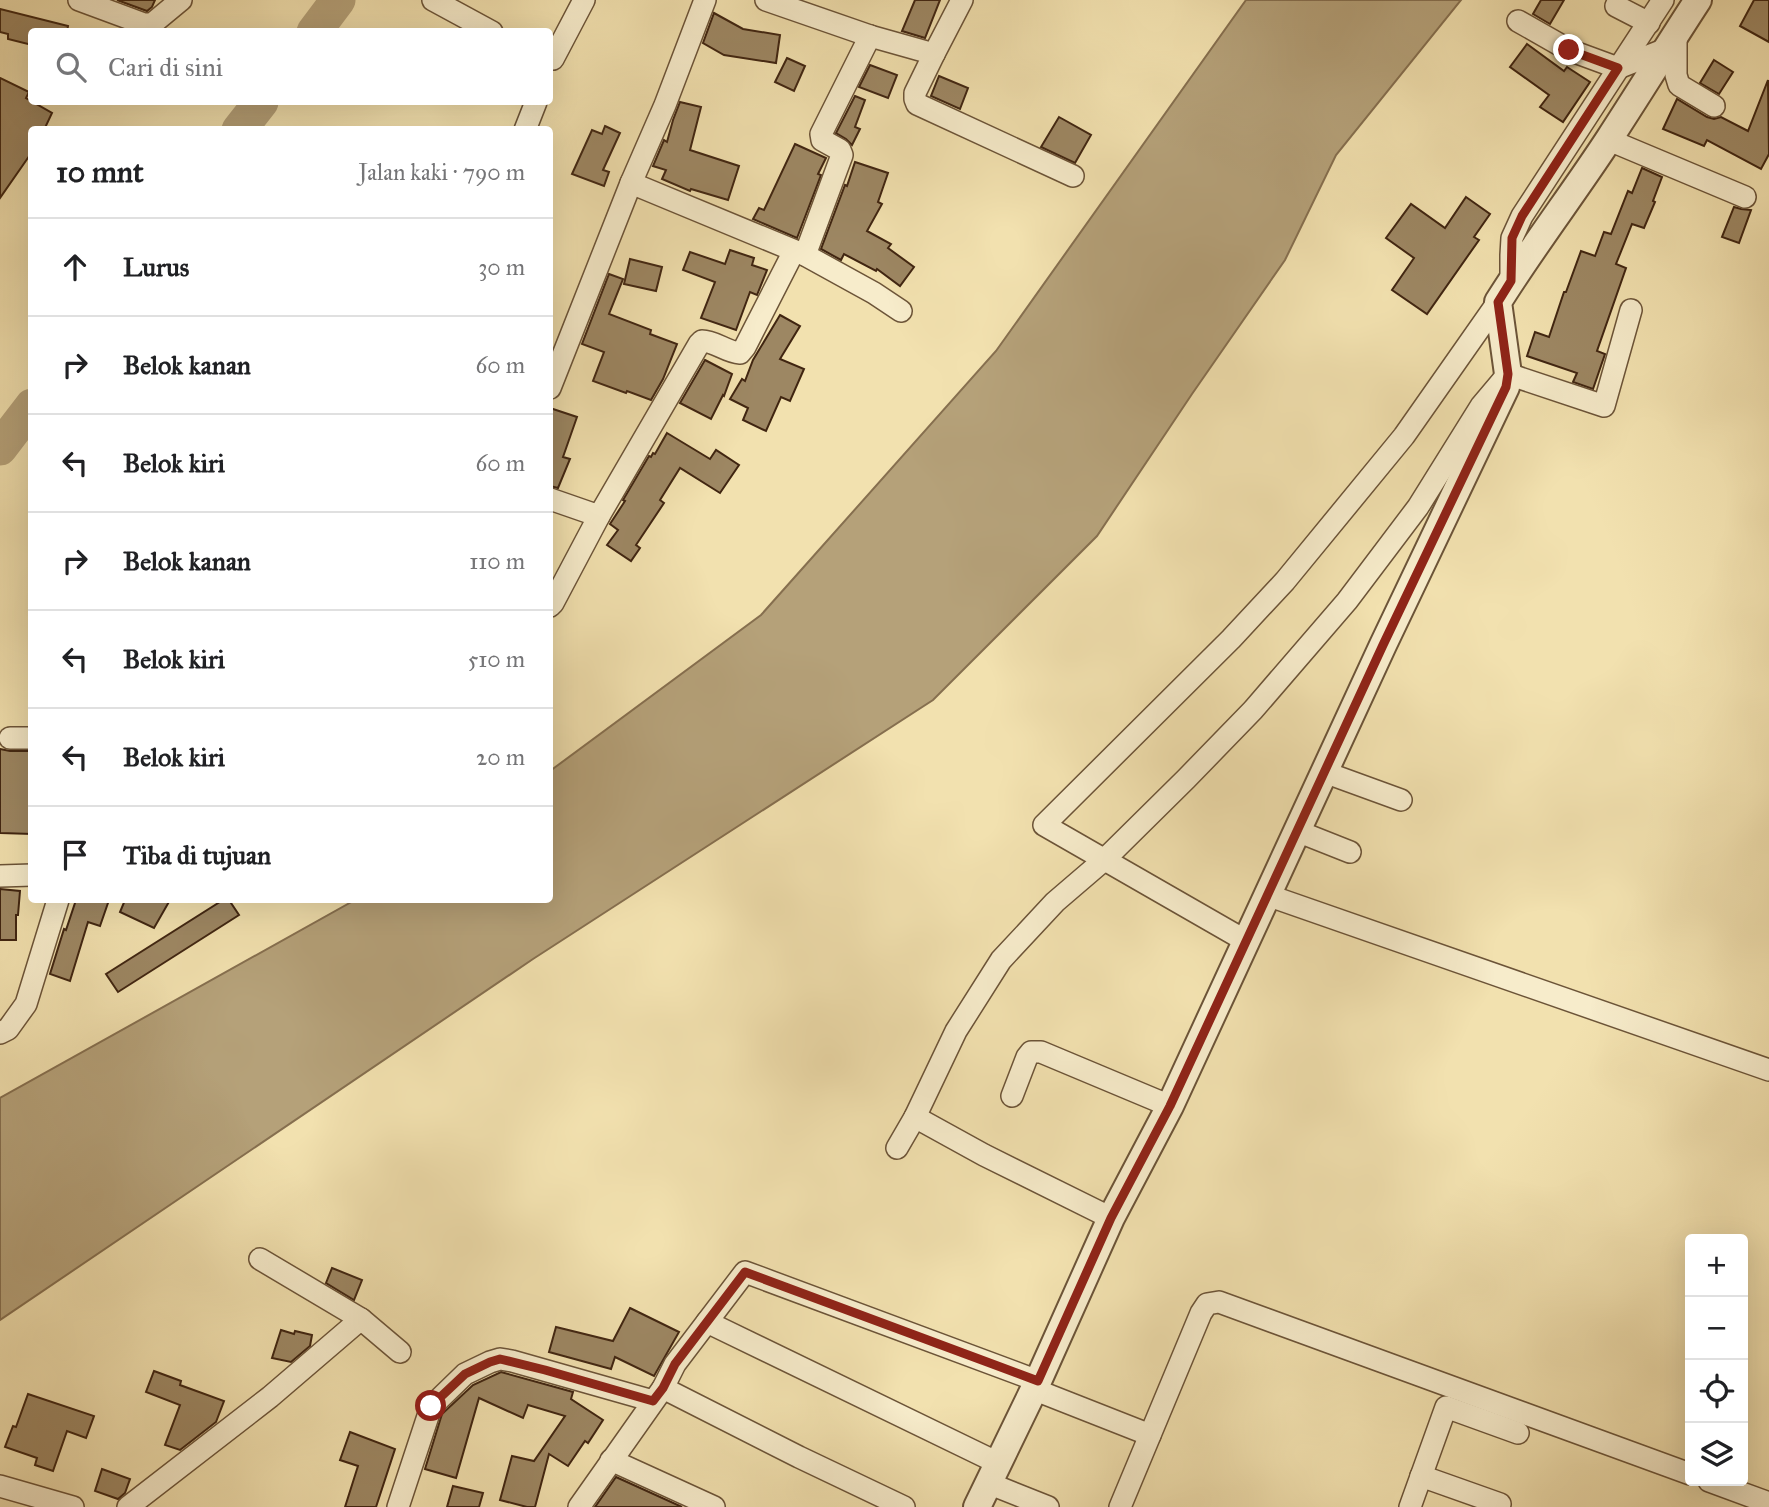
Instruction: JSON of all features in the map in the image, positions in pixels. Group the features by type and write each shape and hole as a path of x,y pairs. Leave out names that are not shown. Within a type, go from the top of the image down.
{"street":[{"path":"79,0 144,24 152,24 181,0"},
{"path":"433,0 485,28"},
{"path":"553,58 584,0"},
{"path":"553,379 705,0"},
{"path":"766,0 870,36 934,54"},
{"path":"962,0 915,93 917,104 1073,176"},
{"path":"976,1507 1111,1218 1170,1106 1506,387 1507,366 1502,332 1504,291 1512,238 1522,216 1663,0"},
{"path":"1246,941 1044,825 1231,639 1285,581 1404,436 1609,140 1698,0"},
{"path":"1616,6 1649,23"},
{"path":"1518,21 1569,50 1618,68 1671,41"},
{"path":"553,604 599,516 699,344 707,341 740,353 800,253 842,155 840,150 822,141 821,134 870,36"},
{"path":"1671,41 1679,85 1714,106"},
{"path":"526,126 535,105"},
{"path":"1609,140 1745,197"},
{"path":"631,183 800,253 874,293 901,312"},
{"path":"1507,366 1604,406 1631,310"},
{"path":"897,1148 957,1031 994,970 1055,902 1104,860 1253,710 1347,601 1418,507 1507,366"},
{"path":"553,500 599,516"},
{"path":"1324,772 1401,800"},
{"path":"1297,831 1350,852"},
{"path":"0,876 28,875"},
{"path":"1267,895 1769,1070"},
{"path":"0,1033 8,1029 26,1004 57,903"},
{"path":"1012,1097 1027,1057 1036,1051 1170,1106"},
{"path":"915,1117 984,1155 1111,1218"},
{"path":"261,1259 361,1319 400,1352"},
{"path":"579,1507 658,1395 675,1364 745,1272 1035,1385 1150,1435"},
{"path":"1121,1507 1200,1313 1207,1304 1219,1302 1685,1472"},
{"path":"128,1507 270,1397 361,1319"},
{"path":"707,1322 993,1473 1048,1507"},
{"path":"398,1507 431,1406 465,1374 500,1359 658,1395 904,1507"},
{"path":"1410,1507 1446,1406 1518,1433"},
{"path":"611,1460 714,1507"},
{"path":"1421,1476 1500,1504"},
{"path":"0,1486 74,1507"},
{"path":"1723,1486 1769,1503"}],"shaded area":[{"path":"1246,0 1461,0 1336,155 1285,260 1097,536 933,700 533,959 0,1320 0,1098 350,903 553,903 553,769 761,615 996,351"}],"building":[{"path":"117,0 155,0 147,11"},
{"path":"915,0 940,0 925,38 902,31"},
{"path":"1541,0 1564,0 1550,24 1533,14"},
{"path":"1754,0 1769,0 1769,42 1740,26"},
{"path":"0,9 68,26 28,28 28,44 8,39 8,34 0,32"},
{"path":"714,13 743,29 780,35 776,63 724,55 703,43"},
{"path":"1527,44 1564,71 1567,67 1590,82 1563,122 1540,107 1549,95 1510,67"},
{"path":"787,58 805,66 794,91 775,82"},
{"path":"1714,60 1733,72 1719,94 1700,83"},
{"path":"870,65 897,75 888,98 859,87"},
{"path":"939,76 968,88 960,109 931,96"},
{"path":"0,78 28,92 28,105 38,105 52,113 46,126 28,126 28,158 0,198"},
{"path":"1768,80 1769,154 1761,169 1707,140 1704,146 1663,129 1677,99 1707,117 1721,117 1748,131"},
{"path":"855,96 865,100 855,127 860,129 852,145 836,133"},
{"path":"680,102 701,107 690,150 739,166 728,200 691,189 690,191 662,179 666,170 653,166 664,140 667,142"},
{"path":"1059,117 1091,135 1075,163 1041,147"},
{"path":"605,126 620,133 603,170 609,172 604,186 572,174 592,130 602,134"},
{"path":"795,144 826,158 797,238 753,219 759,208 764,210"},
{"path":"855,162 888,173 878,202 882,204 867,231 891,244 888,248 914,267 900,286 877,269 876,271 844,254 841,260 821,249"},
{"path":"1642,168 1662,177 1644,228 1632,224 1616,264 1626,268 1597,351 1605,354 1593,389 1573,382 1577,373 1527,356 1535,332 1549,337 1581,251 1595,256 1604,232 1611,234 1628,191 1632,193"},
{"path":"1466,197 1490,214 1474,237 1479,240 1427,314 1392,290 1414,258 1386,238 1411,204 1445,228"},
{"path":"1734,207 1751,210 1739,243 1722,237"},
{"path":"730,250 754,258 752,265 767,270 757,295 750,292 736,330 701,318 715,282 683,270 690,252 725,264"},
{"path":"630,259 662,267 656,291 624,284"},
{"path":"609,274 623,279 609,314 651,330 650,334 677,344 651,400 593,381 604,352 582,344"},
{"path":"780,315 800,326 780,359 804,369 790,401 781,397 766,431 743,420 748,408 730,399 742,379 745,381 753,360"},
{"path":"705,360 732,374 711,419 680,403"},
{"path":"553,409 577,417 563,457 570,459 558,488 553,487"},
{"path":"667,433 710,459 716,450 739,465 720,493 680,468 660,500 664,503 636,545 640,548 631,561 607,545 618,530 610,524 649,456 655,454"},
{"path":"0,749 28,751 28,834 0,833"},
{"path":"0,889 20,891 16,940 0,940"},
{"path":"75,903 108,903 100,926 88,922 70,981 50,974 64,929 66,930"},
{"path":"124,903 168,903 154,928 120,912"},
{"path":"218,903 231,903 239,915 118,992 106,974"},
{"path":"332,1268 362,1280 354,1300 326,1283"},
{"path":"630,1308 679,1332 654,1376 615,1357 611,1369 549,1352 556,1327 613,1341"},
{"path":"281,1330 312,1335 310,1346 291,1362 272,1358"},
{"path":"154,1371 181,1381 180,1385 224,1401 216,1422 180,1450 165,1445 180,1405 146,1392"},
{"path":"501,1372 573,1392 571,1399 603,1420 568,1466 549,1454 535,1507 500,1500 512,1456 534,1461 565,1416 528,1405 523,1418 479,1398 456,1478 425,1469 442,1414 473,1385"},
{"path":"28,1394 94,1416 86,1438 67,1431 53,1471 35,1465 37,1458 5,1447 13,1426 16,1427"},
{"path":"350,1432 395,1449 376,1507 345,1507 358,1466 340,1460"},
{"path":"102,1469 130,1479 125,1493 118,1499 95,1491"},
{"path":"616,1477 682,1507 595,1507"},
{"path":"453,1486 483,1493 479,1507 447,1507"}],"waterway":[{"path":"317,28 338,0"},
{"path":"242,126 259,105"},
{"path":"0,448 28,411"}],"route":[{"path":"431,1406 465,1374 500,1359 653,1401 675,1364 745,1272 1038,1381 1111,1218 1170,1106 1383,645 1506,387 1508,374 1498,302 1511,281 1512,238 1522,216 1618,68 1569,50"}]}
